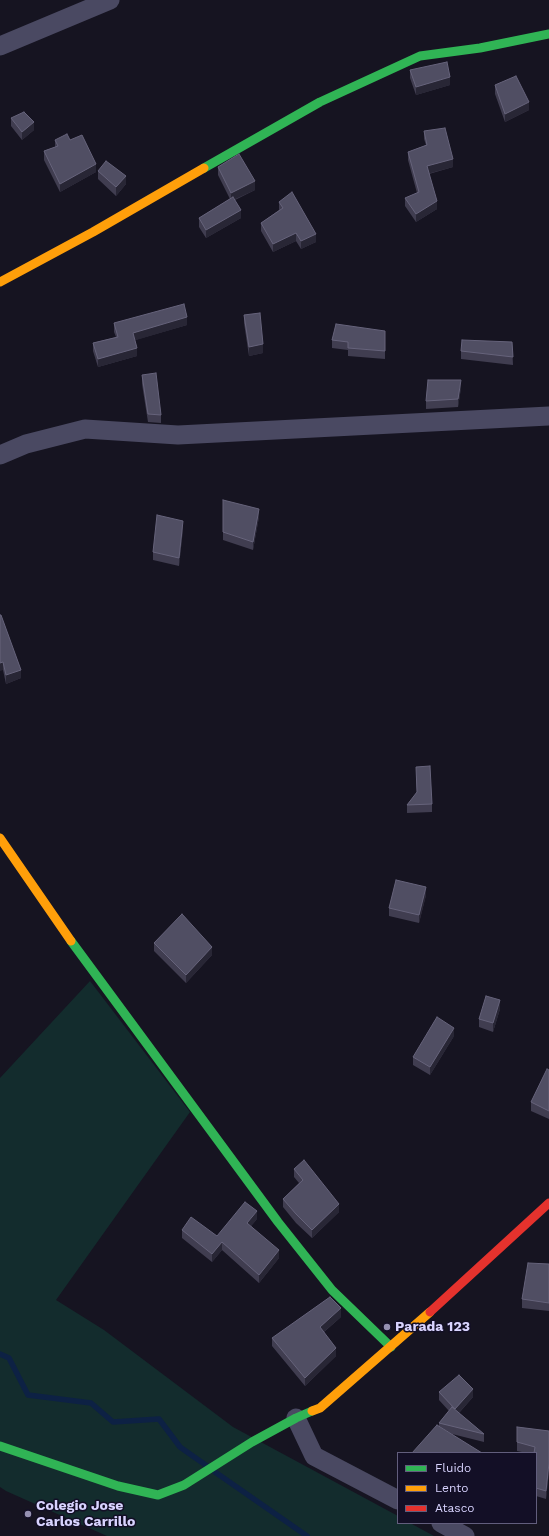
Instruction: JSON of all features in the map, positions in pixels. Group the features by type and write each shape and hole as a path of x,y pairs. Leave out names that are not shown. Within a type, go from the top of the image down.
{"street":[{"path":"0,46 110,0"},
{"path":"0,282 93,232 320,102 420,56 480,48 549,34"},
{"path":"0,455 26,444 85,430 178,435 549,416"},
{"path":"0,838 82,957 278,1222 332,1290 391,1347"},
{"path":"0,1446 118,1486 158,1495 184,1485 252,1442 296,1418 320,1408 391,1347 549,1203"},
{"path":"296,1418 314,1456 397,1499"},
{"path":"443,1524 466,1536"}],"green space":[{"path":"90,981 190,1112 56,1300 104,1330 233,1427 397,1515 397,1524 412,1524 434,1536 107,1536 0,1487 0,1078"}],"building":[{"path":"447,62 450,77 416,87 410,70"},
{"path":"516,76 529,102 505,114 495,85"},
{"path":"24,112 34,122 22,132 11,118"},
{"path":"445,128 453,159 427,166 437,201 416,214 405,198 419,192 408,152 427,145 424,131"},
{"path":"67,134 70,140 82,135 96,164 60,184 44,151 58,146 55,140"},
{"path":"239,154 255,181 231,193 218,167"},
{"path":"106,161 126,176 116,187 98,171"},
{"path":"292,192 316,234 301,241 296,233 273,244 261,223 283,208 279,202"},
{"path":"233,197 241,210 206,230 199,218"},
{"path":"184,304 187,317 133,333 137,348 98,359 93,343 118,337 114,323"},
{"path":"260,313 263,344 249,347 244,315"},
{"path":"336,324 385,331 385,351 348,348 348,342 332,340"},
{"path":"462,340 512,342 513,357 461,351"},
{"path":"156,373 161,415 148,414 142,375"},
{"path":"428,380 461,380 458,399 426,401"},
{"path":"223,500 259,509 253,542 223,532"},
{"path":"157,515 183,521 179,558 153,552"},
{"path":"0,615 21,670 6,675 3,662 0,663"},
{"path":"430,766 432,804 407,805 417,792 416,767"},
{"path":"396,880 426,887 419,915 389,908"},
{"path":"182,914 212,947 186,975 154,943"},
{"path":"486,996 500,1000 493,1023 479,1019"},
{"path":"437,1017 454,1028 430,1067 413,1057"},
{"path":"547,1069 549,1070 549,1111 531,1102"},
{"path":"304,1160 339,1204 312,1230 283,1199 303,1180 294,1169"},
{"path":"245,1202 257,1211 247,1223 279,1250 259,1275 222,1242 212,1254 182,1230 191,1217 217,1236"},
{"path":"528,1263 549,1264 549,1303 522,1299"},
{"path":"330,1297 341,1308 320,1327 336,1348 305,1378 272,1338"},
{"path":"459,1375 473,1389 455,1409 439,1392"},
{"path":"452,1407 484,1434 439,1423"},
{"path":"437,1425 480,1452 413,1452"},
{"path":"517,1427 549,1431 549,1463 546,1491 537,1488 537,1452 534,1452 535,1447 517,1442"}],"waterway":[{"path":"0,1354 9,1358 28,1395 91,1403 113,1422 159,1419 180,1447 207,1466"},
{"path":"215,1472 307,1536"}],"traffic: fast":[{"path":"204,168 320,102 420,56 480,48 549,34"},
{"path":"71,941 278,1222 332,1290 391,1347"},
{"path":"0,1446 118,1486 158,1495 184,1485 252,1442 312,1411"}],"traffic: slow":[{"path":"0,282 93,232 204,168"},
{"path":"0,838 71,941"},
{"path":"312,1411 320,1408 430,1312"}],"traffic: jam":[{"path":"430,1312 549,1203"}],"place":[{"name":"Parada 123","path":"387,1327"},
{"name":"Colegio Jose Carlos Carrillo","path":"28,1514"}]}
